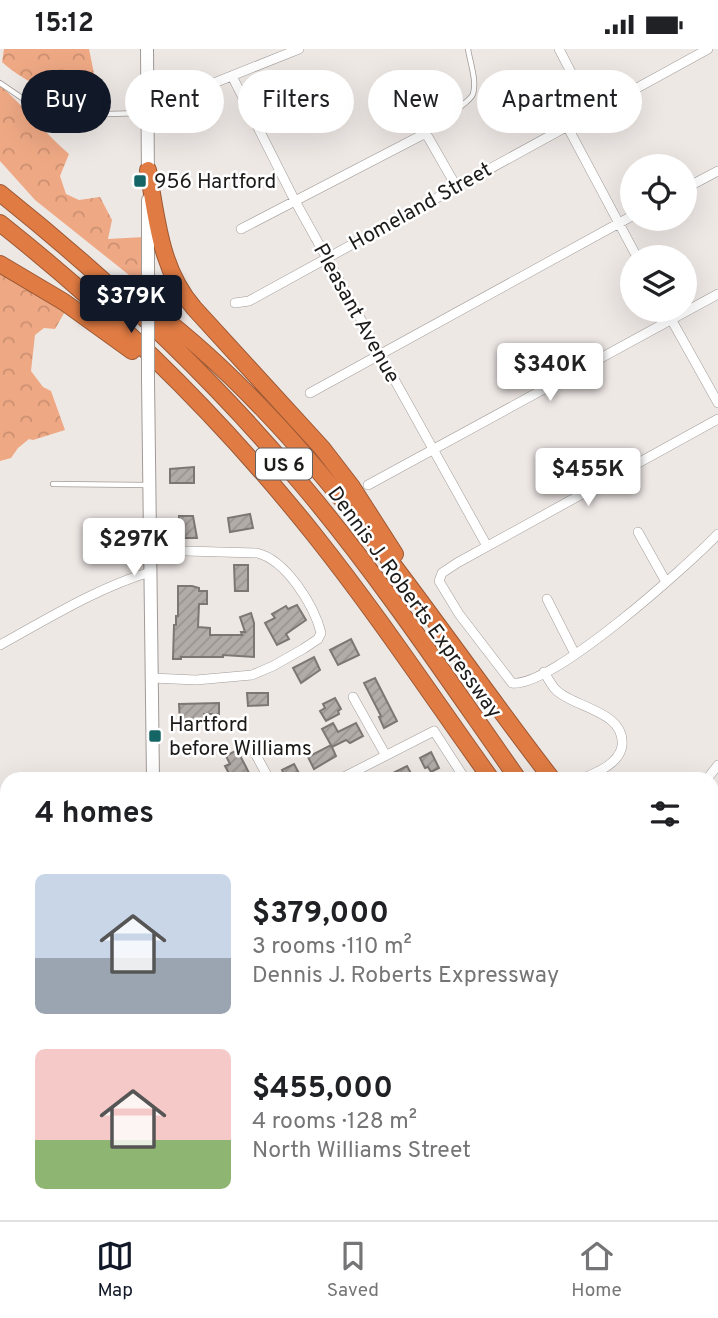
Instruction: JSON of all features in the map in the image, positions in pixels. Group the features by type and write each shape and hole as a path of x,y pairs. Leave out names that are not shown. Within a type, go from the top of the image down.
{"highway":[{"path":"148,170 163,250 176,284 194,308 305,428 338,468 370,514 434,618"},
{"name":"Dennis J. Roberts Expressway","path":"0,193 70,251 179,351 255,431 304,487 372,573 513,772"},
{"name":"Dennis J. Roberts Expressway","path":"0,223 88,297 194,399 253,461 316,536 486,772"},
{"path":"70,251 165,319 248,393 352,514 434,618 547,772"},
{"path":"0,264 85,315 194,399"},
{"path":"456,730 480,772"},
{"path":"516,733 541,772"}],"main road":[{"path":"147,49 147,70"},
{"path":"147,133 153,772"}],"street":[{"path":"224,79 299,49"},
{"path":"559,49 570,70"},
{"path":"642,85 708,49"},
{"name":"Pleasant Avenue","path":"232,76 295,201 487,546"},
{"name":"Homeland Street","path":"235,303 249,301 554,133"},
{"path":"571,133 631,245"},
{"path":"241,229 424,134 456,186"},
{"path":"697,182 718,171"},
{"path":"310,393 619,223"},
{"path":"697,305 718,294"},
{"path":"368,485 666,322"},
{"path":"673,322 718,403"},
{"path":"718,419 487,546 442,573 439,581 467,624 512,683 522,683 575,654 611,628 718,534"},
{"path":"638,532 666,582"},
{"path":"150,550 257,553 271,557 293,580 320,628 321,636 273,666 251,675 196,680 152,678"},
{"path":"0,645 85,599 150,572"},
{"path":"547,599 575,654"},
{"path":"544,672 556,690 604,715 620,733 622,745 618,756 597,772"},
{"path":"353,697 385,754"},
{"path":"353,772 433,731 460,772"},
{"path":"250,744 265,772"}],"lane":[{"path":"424,134 438,121 466,104 473,95 468,49"},
{"path":"0,83 28,102 59,116 88,120 106,114 125,114"},
{"path":"54,484 149,485"}],"green space":[{"path":"4,49 89,49 93,70 21,70 21,77 2,62"},
{"path":"0,85 21,105 21,133 47,133 69,154 60,176 66,194 79,200 100,197 112,220 108,239 144,237 145,275 129,275 35,200 0,161"},
{"path":"0,268 67,308 55,329 44,328 35,335 31,371 43,387 51,391 65,430 29,439 11,458 0,461"}],"building":[{"path":"194,467 194,483 170,483 170,469"},
{"path":"250,514 253,528 230,532 228,518"},
{"path":"179,516 193,516 197,538 178,538"},
{"path":"234,565 248,565 248,591 235,591"},
{"path":"178,586 192,586 199,588 199,591 207,591 207,604 199,604 198,627 210,628 210,635 242,635 241,632 245,632 240,617 251,613 254,623 254,657 223,655 173,659"},
{"path":"297,605 306,620 286,634 289,639 277,645 265,623 275,618 272,614 286,606 288,609"},
{"path":"351,639 359,655 338,665 330,650"},
{"path":"314,657 320,670 301,683 293,668"},
{"path":"375,678 397,721 384,728 379,717 381,716 364,683"},
{"path":"247,693 268,693 268,705 248,706"},
{"path":"335,698 341,709 339,714 326,721 320,711 325,708 323,704"},
{"path":"219,703 219,714 204,714 204,721 201,723 180,724 179,704"},
{"path":"333,723 338,732 356,723 363,736 350,743 346,740 332,747 322,729"},
{"path":"331,745 336,756 314,769 308,757"},
{"path":"237,750 248,772 228,772 225,766 230,764 226,756"},
{"path":"431,752 439,768 431,772 428,767 425,768 420,758"},
{"path":"294,764 298,772 283,772 282,770"},
{"path":"407,766 410,772 395,772"}],"place":[{"name":"956 Hartford","path":"140,181"},
{"name":"Hartford before Williams","path":"155,736"}]}
